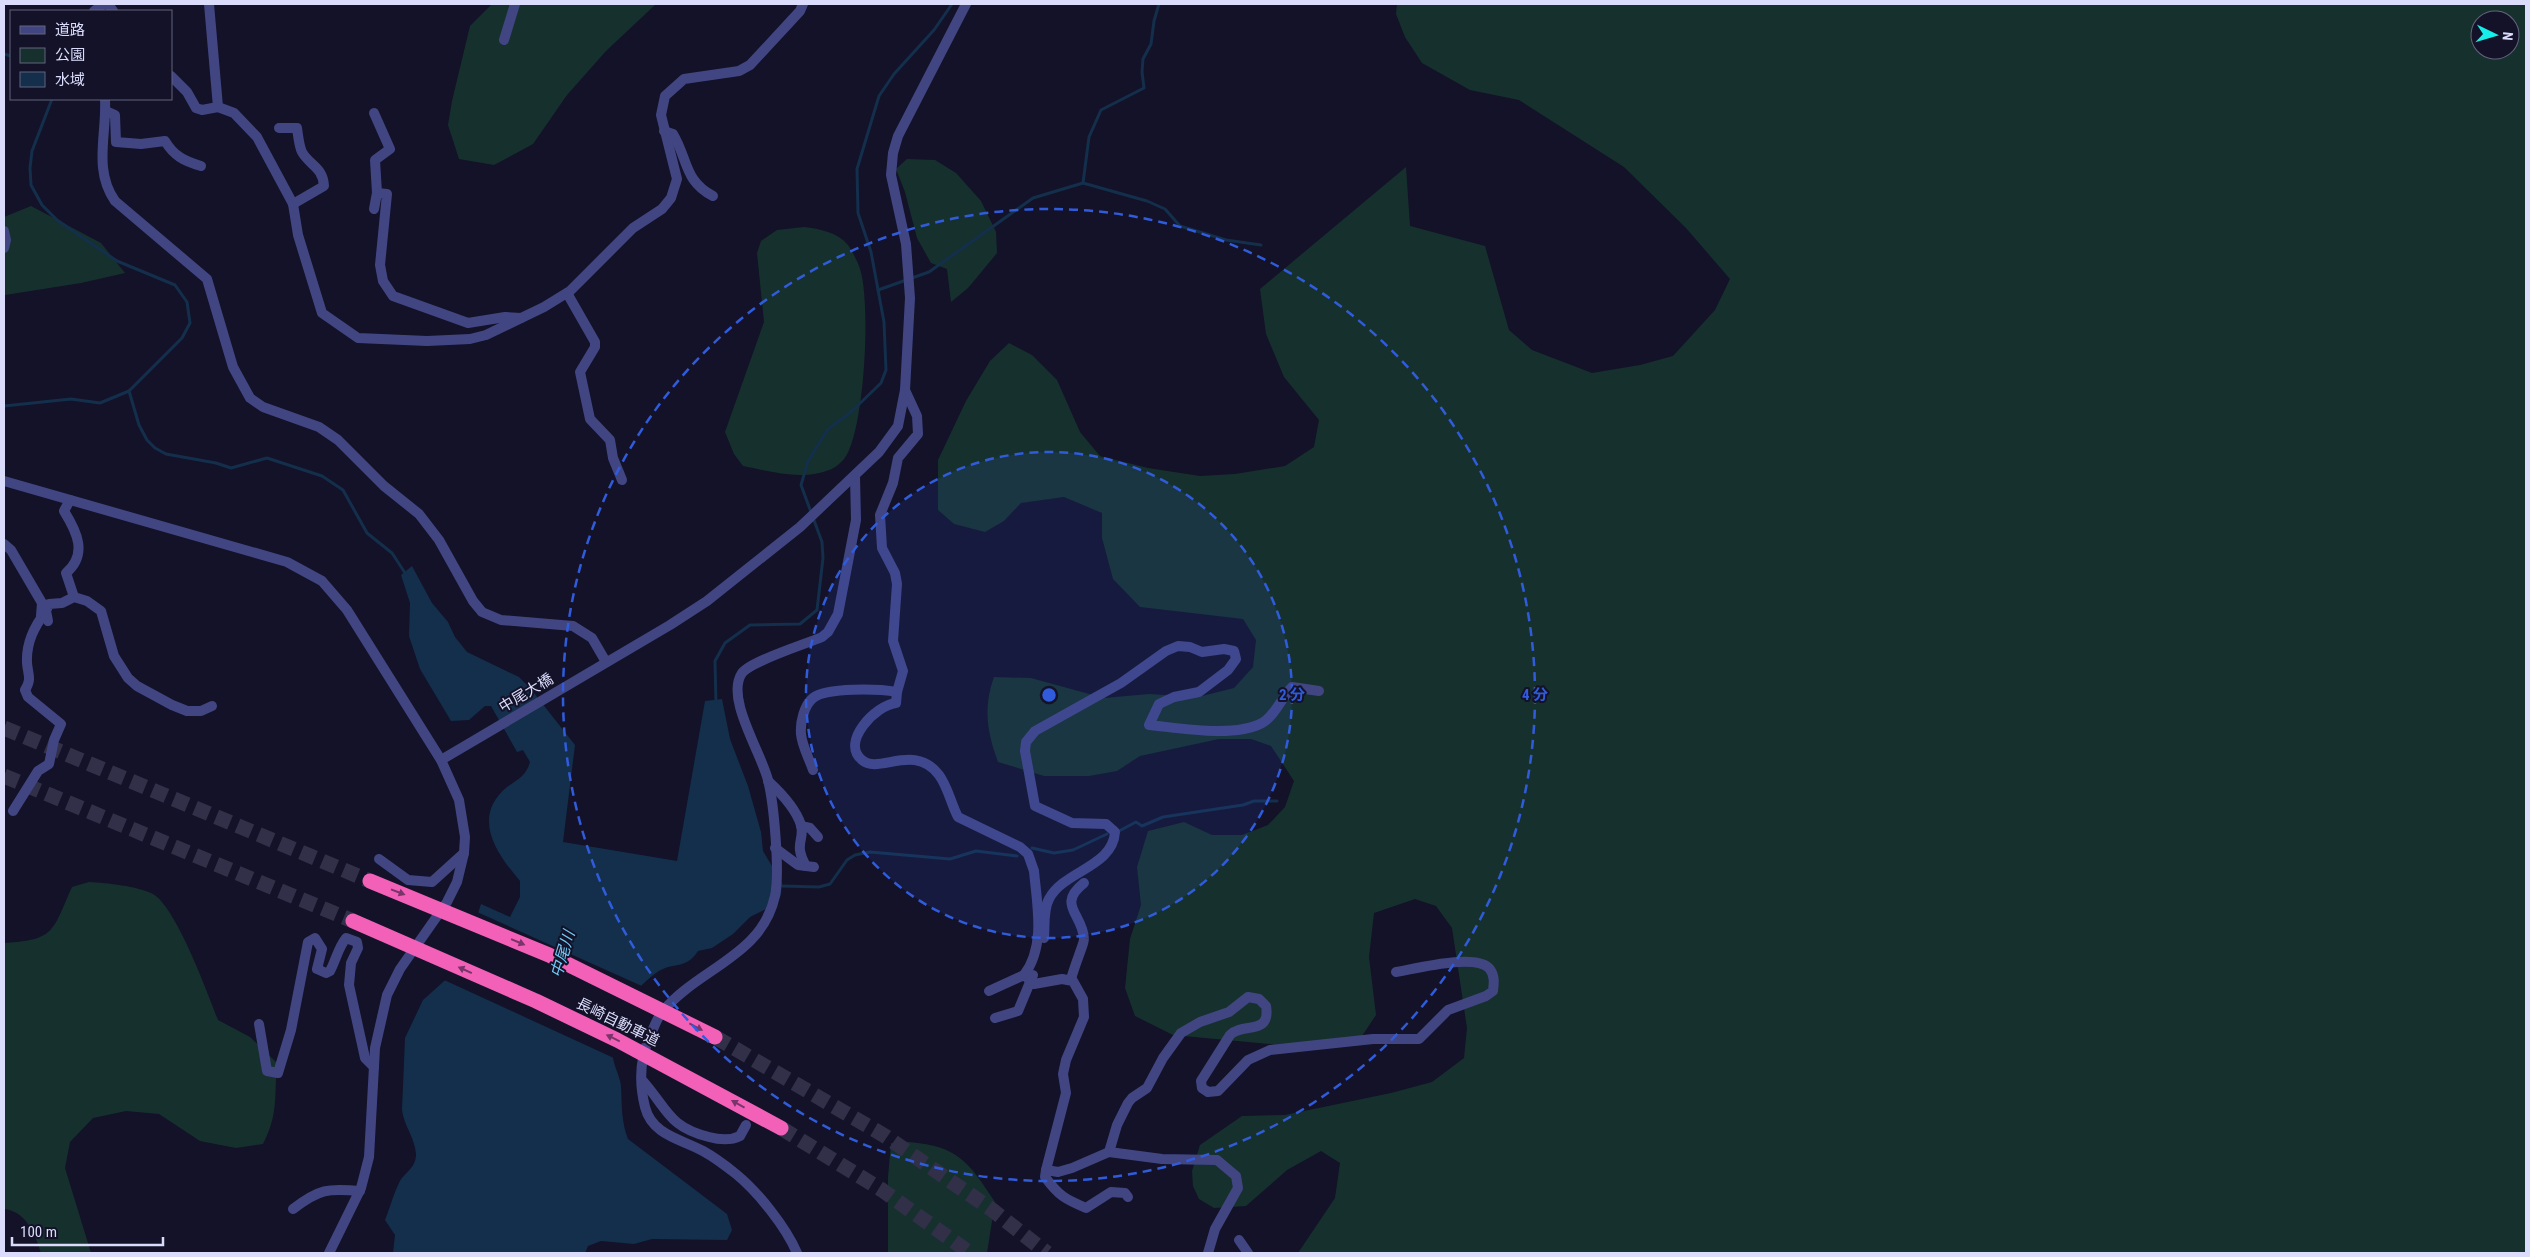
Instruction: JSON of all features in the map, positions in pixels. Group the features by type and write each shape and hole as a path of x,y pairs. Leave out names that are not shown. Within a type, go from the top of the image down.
{"highway":[{"name":"長崎自動車道","path":"370,881 425,902 549,955 678,1017 715,1037"},
{"name":"長崎自動車道","path":"353,922 536,1001 688,1076 780,1128"}],"street":[{"path":"209,4 218,107"},
{"path":"504,40 515,4"},
{"path":"172,77 187,92 196,108 202,110 218,107 234,113 257,137 293,204 298,235 318,305 331,320 358,338 427,341 470,339 522,318 567,293 591,272 626,234 662,209 671,198 677,179 664,131 662,106 665,96 684,79 739,71 750,65 800,11 803,4"},
{"name":"中尾大橋","path":"441,760 587,674 707,600 800,527 822,507 879,452 898,426 905,390 909,290 907,263 891,176 893,153 898,136 966,4"},
{"path":"105,100 106,110 102,152 106,188 115,201 207,279 233,367 250,398 263,408 319,427 338,440 384,486 419,514 439,540 473,602 482,612 501,620 573,626 592,638 606,662"},
{"path":"106,110 115,115 116,142 141,144 165,141 172,153 183,160 201,166"},
{"path":"374,113 390,149 375,160 377,193 374,209"},
{"path":"279,128 297,128 302,152 310,159 324,179 324,186 293,204"},
{"path":"664,131 672,134 690,174 700,189 713,196"},
{"path":"377,193 387,194 380,265 383,282 393,296 468,323 505,316 522,318"},
{"path":"4,232 6,240 4,248"},
{"path":"567,293 595,342 593,352 581,367 582,389 590,419 610,440 613,458 622,480"},
{"path":"905,390 917,416 918,434 898,458 893,483 880,515 882,548 895,573 898,584 894,641 904,671 897,692 896,703 885,707 860,729 855,742 856,753 862,761 870,765 913,760 925,764 940,776 958,817 1020,847 1028,854 1034,870 1038,928 1035,956 1018,1010 995,1018"},
{"path":"797,1253 783,1228 737,1174 703,1151 672,1139 653,1124 645,1107 642,1080 644,1050 662,1012 704,977 733,958 756,937 767,920 778,884 768,781 759,751 741,710 738,698 738,685 743,673 753,664 822,637 828,632 838,614 856,520 856,476"},
{"path":"4,481 287,562 322,581 347,610 441,760 459,800 463,817 464,853 457,882 447,902 400,969 387,995 375,1048 368,1157 360,1191 329,1253"},
{"path":"70,500 64,511 80,544 78,557 66,573 74,597"},
{"path":"4,544 11,550 42,602 45,616"},
{"path":"13,811 38,771 48,764 54,740 61,724 28,697 25,690 30,676 27,664 31,634 45,616 49,604 62,603 74,597 86,601 101,612 114,656 128,678 137,686 172,705 188,711 201,711 212,706"},
{"path":"989,992 1027,978 1041,958 1046,909 1052,894 1061,884 1101,857 1112,846 1115,832 1106,824 1072,823 1035,806 1025,752 1026,742 1035,731 1121,683 1166,651 1178,646 1190,647 1202,652 1224,649 1234,651 1236,659 1228,670 1199,692 1174,697 1159,704 1149,725 1211,730 1250,727 1263,723 1292,687 1319,690"},
{"path":"813,770 802,744 800,732 806,708 812,698 820,694 866,688 897,692"},
{"path":"768,781 780,792 801,826 799,853 810,866 798,865 775,848"},
{"path":"801,826 810,828 818,837"},
{"path":"379,859 408,880 432,882 464,853"},
{"path":"1071,980 1077,957 1085,939 1071,900 1073,891 1084,883"},
{"path":"259,1024 268,1071 278,1073 291,1030 304,952 308,942 315,938 320,944 322,949 317,969 326,973 330,971 336,961 341,945 346,938 357,942 358,948 351,963 349,985 364,1058 374,1067"},
{"path":"1109,1152 1117,1125 1128,1103 1147,1088 1163,1058 1180,1033 1200,1022 1229,1012 1248,997 1260,999 1266,1006 1265,1020 1261,1025 1235,1030 1230,1035 1201,1081 1202,1088 1208,1092 1218,1091 1248,1060 1270,1050 1374,1039 1419,1039 1448,1010 1486,996 1493,991 1494,980 1489,969 1482,964 1454,962 1396,972"},
{"path":"1027,978 1034,984 1071,980"},
{"path":"1071,980 1078,987 1083,999 1084,1017 1066,1060 1064,1074 1066,1093 1045,1177 1064,1199 1086,1208 1111,1192 1125,1193 1128,1197"},
{"path":"642,1080 670,1118 679,1126 694,1133 732,1140 740,1136 746,1124"},
{"path":"1046,1170 1058,1172 1109,1152 1162,1159 1217,1160 1231,1169 1236,1176 1238,1188 1215,1228 1208,1253"},
{"path":"293,1209 320,1192 332,1189 360,1191"},
{"path":"1239,1240 1248,1253"}],"green space":[{"path":"492,4 656,4 606,51 567,95 533,144 494,165 459,159 448,125 470,26"},
{"path":"1397,4 2526,4 2526,1253 1298,1253 1335,1198 1340,1163 1321,1151 1287,1170 1246,1206 1214,1208 1199,1199 1193,1186 1192,1171 1200,1145 1242,1116 1285,1115 1391,1093 1432,1082 1464,1058 1467,1028 1452,928 1436,906 1415,899 1374,913 1369,957 1376,1015 1362,1036 1279,1045 1173,1035 1135,1016 1125,988 1130,939 1141,905 1137,867 1148,831 1184,822 1212,835 1242,835 1268,825 1285,807 1294,781 1271,746 1251,739 1219,739 1140,756 1117,771 1089,776 1044,776 998,762 991,740 988,720 988,699 994,677 1031,678 1104,698 1149,694 1198,697 1234,688 1253,667 1256,640 1243,619 1140,607 1113,579 1102,538 1102,513 1064,497 1021,503 1004,521 985,532 954,524 938,510 938,460 966,401 990,361 1009,343 1032,355 1057,380 1080,432 1100,456 1148,468 1200,476 1235,474 1285,466 1314,447 1319,420 1284,377 1266,334 1260,289 1406,167 1410,226 1485,246 1509,330 1532,350 1592,373 1640,365 1673,356 1715,310 1730,279 1686,228 1624,167 1519,100 1470,90 1422,63 1405,37 1396,14"},
{"path":"907,159 935,160 956,173 981,201 996,232 997,253 968,288 951,302 947,269 931,263 917,238 905,192 896,169"},
{"path":"31,206 101,243 125,273 81,283 5,295 4,217"},
{"path":"804,227 822,230 839,237 848,245 853,253 860,269 863,286 865,336 864,366 857,423 844,459 837,466 829,470 808,475 797,475 743,466 734,454 725,432 764,322 757,253 761,241 777,230"},
{"path":"89,882 139,889 153,894 162,902 181,933 218,1020 250,1037 277,1063 274,1113 263,1144 236,1148 200,1141 159,1114 126,1111 93,1118 70,1142 65,1168 91,1253 41,1253 36,1238 24,1219 12,1211 4,1209 4,943 21,942 43,936 55,923 72,887"},
{"path":"909,1142 926,1144 951,1152 970,1167 986,1188 995,1202 987,1253 888,1253 888,1177 891,1143"}],"water":[{"name":"中尾川","path":"412,566 432,603 448,622 455,637 467,652 519,677 575,745 563,842 677,861 705,701 722,699 730,739 748,786 761,832 763,851 782,883 781,895 776,904 750,917 733,934 712,948 698,951 683,964 662,969 646,981 629,999 618,1020 613,1044 613,1057 620,1082 623,1119 628,1139 727,1214 732,1230 727,1240 652,1239 634,1244 601,1241 588,1246 585,1253 393,1253 395,1235 385,1220 399,1183 412,1167 416,1154 402,1110 405,1038 423,1000 452,974 466,950 481,904 510,917 520,897 520,881 496,847 489,823 490,810 496,799 507,787 524,774 530,762 523,750 517,752 491,706 485,706 469,720 451,721 420,669 409,636 410,603 401,575"}],"pier":[{"path":"477,912 644,987 636,993 616,1029 616,1059 442,979 450,972 464,949"}],"waterway":[{"path":"716,704 715,661 725,643 750,625 800,624 817,610 823,558 822,542 801,485 808,461 828,429 851,412 881,383 886,370 884,322 871,252 858,213 857,169 879,96 894,74 934,30 952,4"},
{"path":"1083,183 1089,137 1101,110 1144,88 1143,59 1151,44 1154,21 1159,4"},
{"path":"4,54 10,56"},
{"path":"4,406 71,399 100,403 129,391 182,338 190,323 187,302 175,285 117,261 57,220 42,205 31,185 30,168 32,151 52,100"},
{"path":"878,290 929,272 1033,198 1083,183 1147,201 1165,209 1180,226 1226,240 1261,245"},
{"path":"129,391 139,425 147,440 155,448 166,454 216,463 231,468 267,458 322,476 343,490 367,533 392,553 407,576"},
{"path":"1119,831 1136,822 1142,826 1163,817 1243,805 1254,801 1277,801"},
{"path":"1032,848 1054,853 1073,850 1107,834"},
{"path":"782,886 819,887 830,884 847,860 855,855 870,852 950,859 976,851 1017,856"}],"tunnel":[{"path":"4,728 370,881"},
{"path":"4,776 353,921"},
{"path":"715,1037 885,1136 991,1209 1047,1253"},
{"path":"781,1128 882,1190 970,1253"}]}
